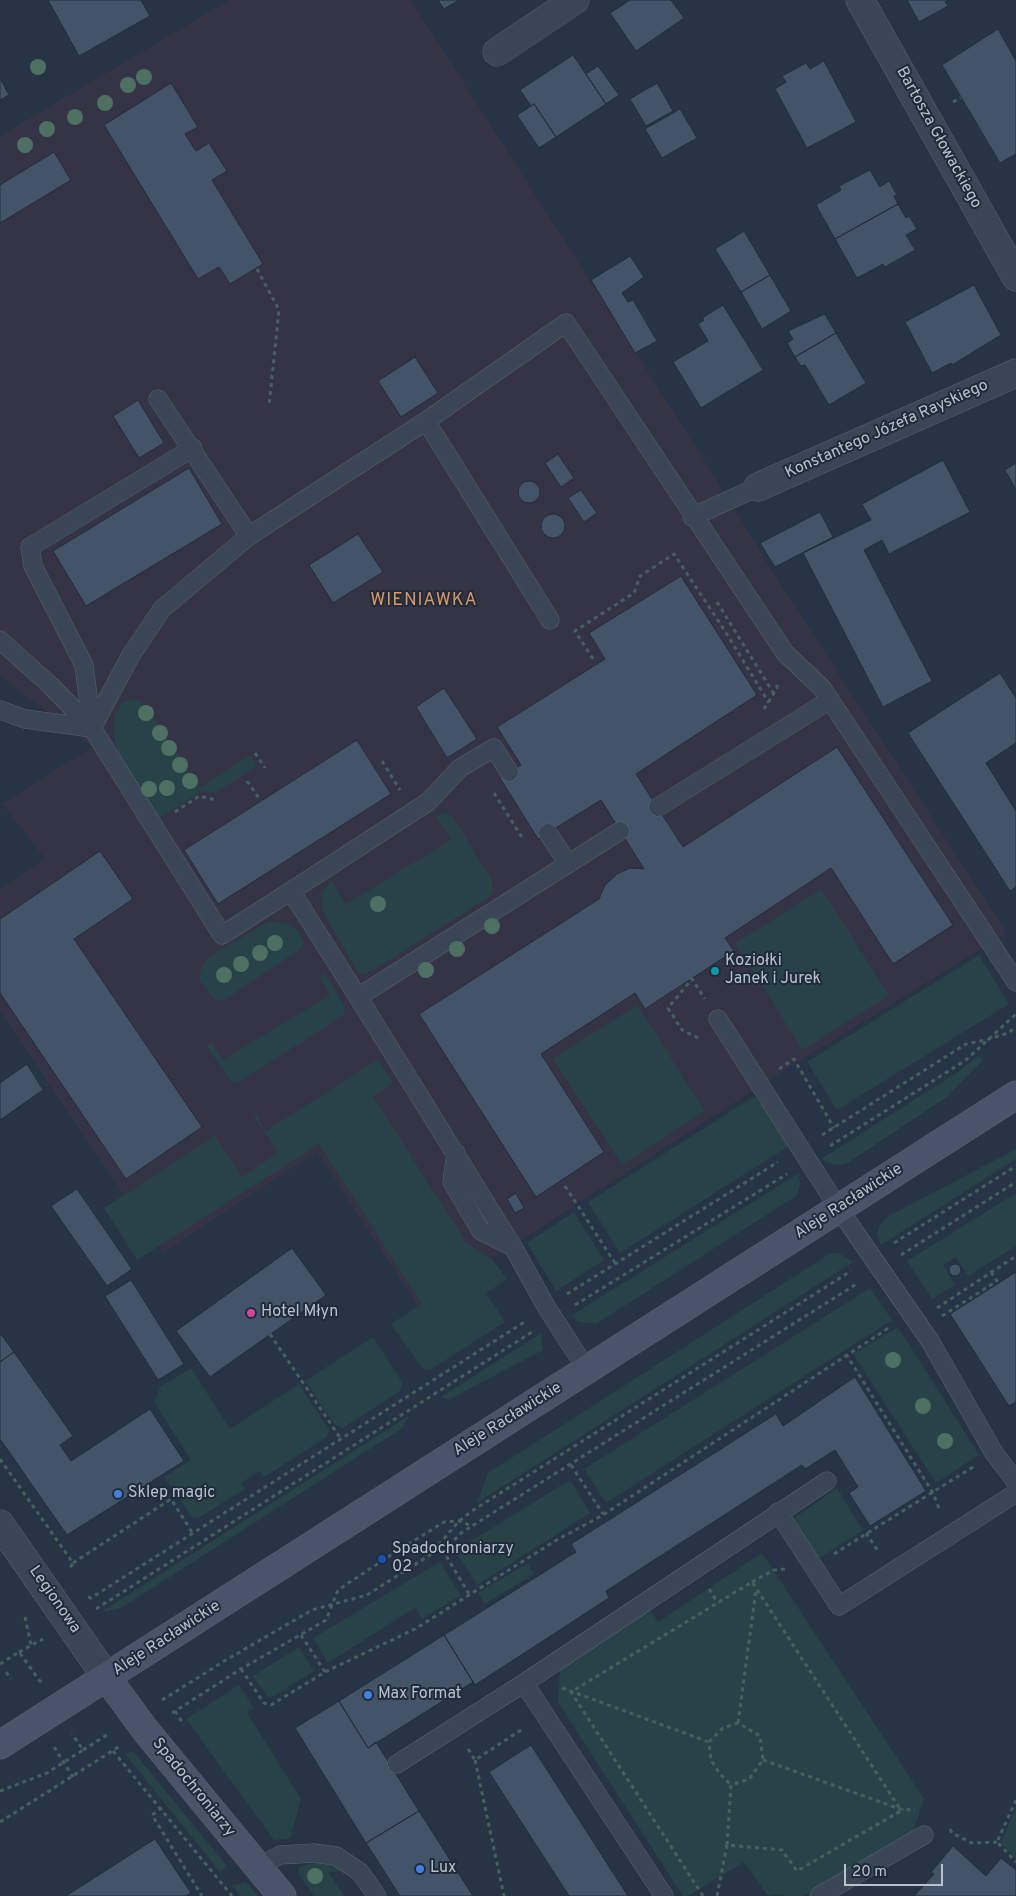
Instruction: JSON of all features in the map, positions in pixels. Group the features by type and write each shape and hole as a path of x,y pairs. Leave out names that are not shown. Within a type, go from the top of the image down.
{"street":[{"path":"497,52 575,0"},
{"name":"Bartosza Głowackiego","path":"860,0 1016,277"},
{"name":"Konstantego Józefa Rayskiego","path":"758,487 1016,372"},
{"name":"Aleje Racławickie","path":"0,1745 1016,1095"},
{"name":"Legionowa","path":"0,1524 107,1678"},
{"name":"Spadochroniarzy","path":"107,1678 146,1731 282,1896"}],"lane":[{"path":"92,728 131,655 162,609 249,536 426,421 566,323 692,517 785,654 822,688 1016,982"},
{"path":"158,399 193,448 249,536"},
{"path":"426,421 550,620"},
{"path":"92,728 84,665 33,566 30,547 193,448"},
{"path":"692,517 758,487"},
{"path":"0,640 50,685 92,728 155,825 222,935 428,802 460,768 494,748 509,772"},
{"path":"658,807 830,700"},
{"path":"0,710 25,719 92,728"},
{"path":"358,997 620,831"},
{"path":"548,833 568,864"},
{"path":"291,891 456,1154 452,1182 481,1231 513,1247 587,1370"},
{"path":"718,1019 839,1209 930,1341 994,1453 1011,1463 1016,1482"},
{"path":"397,1764 524,1683 827,1481"},
{"path":"778,1512 839,1606 1016,1492"},
{"path":"524,1683 664,1896"},
{"path":"819,1896 924,1835"},
{"path":"258,1867 280,1855 314,1854 336,1856 360,1872 377,1896"}],"path":[{"path":"257,269 279,310 269,406"},
{"path":"593,658 576,631 634,593 640,576 674,554 726,630 769,703"},
{"path":"716,600 774,694"},
{"path":"758,715 774,694 777,682 772,674"},
{"path":"255,753 265,768"},
{"path":"382,761 398,788"},
{"path":"247,781 261,801"},
{"path":"155,825 199,796 216,800"},
{"path":"92,1611 966,1060 1016,1014"},
{"path":"469,1594 445,1554 446,1549 461,1533 570,1465 877,1263 1016,1166"},
{"path":"167,1698 226,1660 312,1610 333,1606 367,1595 430,1555 459,1521 472,1511 877,1263 1016,1182"},
{"path":"565,1186 615,1263"},
{"path":"932,1310 1016,1256"},
{"path":"938,1318 997,1281 991,1272"},
{"path":"241,1669 264,1703 271,1705 325,1672 415,1629 555,1541 603,1515 881,1332"},
{"path":"270,1334 340,1439"},
{"path":"846,1354 932,1493"},
{"path":"571,1692 774,1570 814,1568 994,1453"},
{"path":"0,1459 73,1563"},
{"path":"570,1465 603,1515"},
{"path":"65,1578 73,1563 171,1499 192,1532"},
{"path":"170,1715 241,1669 326,1620 338,1590 444,1522 459,1521 472,1526"},
{"path":"752,1582 902,1809"},
{"path":"738,1723 756,1589"},
{"path":"0,1664 50,1635"},
{"path":"301,1635 325,1672"},
{"path":"20,1652 31,1666"},
{"path":"6,1672 11,1679"},
{"path":"559,1687 709,1742"},
{"path":"571,1692 703,1896"},
{"path":"475,1760 544,1714"},
{"path":"709,1742 723,1728 738,1723 760,1736 763,1760 749,1779 731,1785"},
{"path":"454,1727 475,1760 504,1896"},
{"path":"0,1791 47,1773 112,1732"},
{"path":"73,1735 82,1750"},
{"path":"709,1742 711,1760 720,1774 731,1785 727,1846 717,1896"},
{"path":"54,1746 73,1777"},
{"path":"0,1822 121,1746"},
{"path":"113,1751 162,1808 232,1896"},
{"path":"763,1760 902,1809 918,1810"},
{"path":"997,1842 1016,1800"},
{"path":"162,1808 152,1815 202,1896"},
{"path":"727,1846 782,1850 797,1871 902,1809"},
{"path":"946,1823 952,1832 972,1842 997,1842 1016,1862"}],"shaded area":[{"path":"229,0 411,0 717,480 774,574 1007,933 796,1063 422,1304 419,1308 317,1152 163,1253 0,1011 0,890 45,859 2,804 92,747 0,676 0,136"}],"green space":[{"path":"134,699 140,701 147,708 200,788 250,755 257,766 215,793 202,791 158,819 119,753 115,742 114,723 116,712 123,702"},
{"path":"444,812 454,819 492,881 493,892 489,897 375,969 364,974 358,972 321,908 323,891 332,881 346,904 451,840 437,817"},
{"path":"821,889 889,995 803,1050 735,944"},
{"path":"269,921 285,923 298,931 304,942 302,948 226,999 219,1001 213,998 200,981 203,964 209,957"},
{"path":"979,955 1009,1004 837,1110 807,1062"},
{"path":"324,973 344,1005 345,1011 342,1016 238,1083 232,1083 206,1045 211,1042 222,1060 330,995 319,976"},
{"path":"637,1005 705,1111 622,1165 553,1059"},
{"path":"978,1056 983,1060 947,1097 846,1164 835,1165 821,1159 955,1074"},
{"path":"378,1059 393,1083 373,1096 466,1243 492,1259 507,1279 486,1293 505,1322 430,1370 422,1368 391,1324 422,1304 319,1144 137,1260 104,1208 215,1136 242,1177 278,1153 252,1113 254,1112 266,1131"},
{"path":"755,1096 789,1146 620,1253 588,1202"},
{"path":"1016,1149 1016,1159 881,1245 877,1234 879,1227 887,1217"},
{"path":"799,1173 800,1186 796,1196 596,1324 579,1322 572,1315"},
{"path":"1016,1193 1016,1246 968,1276 956,1257 943,1265 955,1285 932,1299 907,1261"},
{"path":"574,1212 604,1260 556,1291 527,1243"},
{"path":"831,1253 839,1253 853,1262 477,1503 488,1473"},
{"path":"870,1288 892,1320 606,1503 584,1469"},
{"path":"898,1327 979,1455 936,1483 853,1354"},
{"path":"541,1333 543,1350 448,1400 441,1397"},
{"path":"373,1337 402,1382 400,1391 343,1428 335,1425 305,1381"},
{"path":"191,1368 230,1429 299,1384 329,1429 327,1437 264,1477 259,1471 241,1483 245,1489 198,1518 192,1517 164,1477 191,1460 154,1402 161,1386"},
{"path":"410,1415 401,1429 121,1608 101,1612"},
{"path":"570,1480 590,1513 477,1585 455,1551"},
{"path":"837,1488 863,1530 817,1560 794,1518"},
{"path":"762,1553 924,1799 913,1832 803,1896 786,1896 783,1894 768,1896 744,1862 688,1896 683,1896 558,1702 560,1668 649,1608 658,1622"},
{"path":"440,1562 461,1595 422,1619 416,1607 328,1663 313,1638"},
{"path":"528,1563 534,1574 485,1604 478,1593"},
{"path":"299,1647 314,1671 274,1696 268,1697 253,1676"},
{"path":"239,1685 254,1708 247,1713 301,1799 291,1836 288,1839 274,1840 186,1719"},
{"path":"133,1751 227,1866 220,1872 125,1754"},
{"path":"1016,1807 1016,1859 1001,1843"},
{"path":"330,1862 347,1871 328,1872 344,1896 314,1896 299,1875 299,1868 307,1864"},
{"path":"245,1882 258,1896 241,1896 232,1886"}],"building":[{"path":"48,0 141,0 150,16 79,56"},
{"path":"438,0 459,0 444,9"},
{"path":"630,0 671,0 684,18 636,51 610,13"},
{"path":"907,0 950,0 945,2 948,6 919,22"},
{"path":"998,29 1016,61 1016,154 1000,163 942,65"},
{"path":"573,55 606,104 556,137 534,104 531,106 520,90"},
{"path":"824,61 856,122 807,148 775,89 786,82 782,76 806,63 810,69"},
{"path":"598,66 619,95 606,104 586,74"},
{"path":"0,78 9,95 0,100"},
{"path":"171,83 198,127 185,134 196,151 209,143 227,171 212,180 263,264 230,284 219,267 198,279 104,125"},
{"path":"657,83 673,111 646,126 630,99"},
{"path":"534,104 556,137 539,148 517,115"},
{"path":"680,109 697,138 662,158 645,129"},
{"path":"54,152 71,180 0,223 0,185"},
{"path":"870,170 880,187 889,181 897,195 894,196 898,204 835,239 816,205 841,190 839,186"},
{"path":"898,204 906,218 909,216 917,229 906,235 915,250 885,267 883,264 857,278 835,239"},
{"path":"744,231 770,275 741,292 715,249"},
{"path":"630,256 644,277 622,293 628,302 633,300 657,341 635,353 591,280"},
{"path":"770,275 791,311 762,329 741,292"},
{"path":"974,285 1001,335 952,365 951,363 932,373 905,322"},
{"path":"723,305 763,370 701,408 673,362 708,341 698,324 704,320 702,318"},
{"path":"825,314 836,333 795,357 787,343 793,339 788,331"},
{"path":"836,333 866,383 829,405 805,365 801,366 795,357"},
{"path":"415,357 438,393 401,417 378,381"},
{"path":"138,400 164,443 139,458 113,416"},
{"path":"558,454 574,478 561,487 545,463"},
{"path":"943,460 970,512 889,554 882,540 864,550 932,681 883,707 803,553 871,520 862,504"},
{"path":"1016,463 1016,490 1005,470"},
{"path":"189,468 222,524 86,606 53,551"},
{"path":"529,481 537,484 540,492 537,500 529,503 521,500 518,492 521,484"},
{"path":"581,490 597,513 584,522 568,498"},
{"path":"820,512 833,537 775,567 760,543"},
{"path":"553,514 561,518 565,526 561,534 553,538 545,534 541,526 545,518"},
{"path":"358,534 383,572 333,603 309,565"},
{"path":"681,576 757,695 636,774 683,847 837,747 953,925 893,964 831,868 725,938 734,951 645,1009 635,993 541,1054 604,1152 536,1197 419,1014 599,899 605,885 617,874 630,868 644,869 601,800 538,839 500,778 521,765 497,727 605,659 589,633"},
{"path":"1000,673 1016,698 1016,743 986,763 1016,811 1016,887 1010,891 908,733"},
{"path":"444,688 477,739 447,758 416,707"},
{"path":"357,740 391,794 218,904 184,850"},
{"path":"100,851 133,899 74,939 202,1127 126,1179 0,993 0,919"},
{"path":"27,1064 43,1090 0,1120 0,1083"},
{"path":"77,1189 132,1269 107,1286 51,1206"},
{"path":"516,1193 524,1208 515,1213 507,1199"},
{"name":"Hotel Młyn","path":"292,1248 326,1295 210,1377 176,1331"},
{"path":"953,1264 957,1264 961,1270 957,1276 953,1276 949,1272 949,1268"},
{"path":"1016,1272 1016,1402 1009,1406 950,1314"},
{"path":"131,1280 184,1364 158,1380 105,1296"},
{"path":"0,1333 14,1352 0,1362"},
{"path":"14,1352 73,1436 60,1445 71,1461 150,1409 184,1461 67,1535 0,1439 0,1362"},
{"path":"855,1377 926,1491 870,1526 849,1493 858,1487 835,1450 805,1469 802,1465 606,1591 609,1598 475,1685 444,1635 576,1552 571,1544 776,1414 783,1426"},
{"path":"444,1635 473,1682 368,1748 339,1701"},
{"path":"339,1701 368,1748 376,1742 419,1811 366,1843 295,1728"},
{"path":"531,1745 628,1896 569,1896 489,1772"},
{"name":"Lux","path":"419,1811 473,1896 400,1896 366,1843"},
{"path":"155,1839 191,1893 186,1896 66,1896"},
{"path":"953,1846 986,1876 1001,1858 1016,1870 1016,1896 914,1896 934,1874 931,1872"}],"place":[{"name":"Koziołki Janek i Jurek","path":"715,971"},
{"name":"Hotel Młyn","path":"251,1313"},
{"name":"Sklep magic","path":"118,1494"},
{"name":"Spadochroniarzy 02","path":"382,1559"},
{"name":"Max Format","path":"368,1695"},
{"name":"Lux","path":"420,1869"}],"district":[{"name":"WIENIAWKA","path":"424,601"}]}
